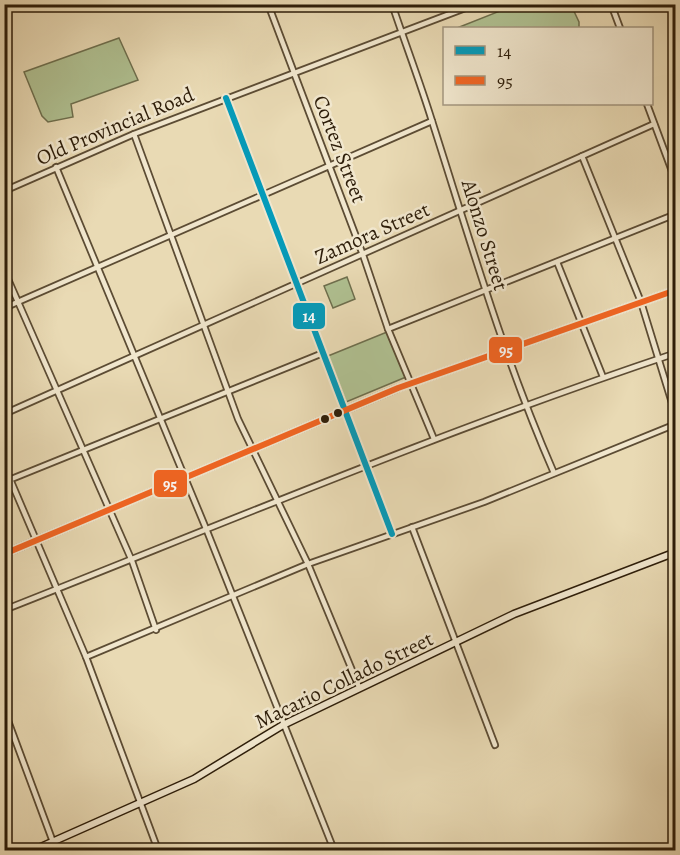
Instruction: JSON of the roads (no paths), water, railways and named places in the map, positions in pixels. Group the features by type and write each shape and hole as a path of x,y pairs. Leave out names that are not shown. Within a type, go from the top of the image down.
{"main road":[{"path":"4,554 411,383 675,290"},
{"name":"Macario Collado Street","path":"34,850 203,774 284,725 359,687 545,601 631,572 675,552"}],"street":[{"name":"Cortez Street","path":"268,4 363,255 388,329 434,439"},
{"name":"Alonzo Street","path":"392,4 505,350 554,473"},
{"name":"Old Provincial Road","path":"4,191 134,134 476,4"},
{"path":"611,4 620,27"},
{"path":"226,98 261,195 392,534"},
{"path":"646,105 675,182"},
{"path":"4,308 432,121"},
{"name":"Zamora Street","path":"4,414 134,358 654,124"},
{"path":"134,134 251,450 308,564 359,687"},
{"path":"582,156 640,302 660,358 675,416"},
{"path":"56,167 207,531 334,850"},
{"path":"388,329 675,214"},
{"path":"557,262 603,377"},
{"path":"4,270 132,561 156,630"},
{"path":"4,610 434,439 675,353"},
{"path":"4,482 323,354"},
{"path":"86,657 156,630 308,564 554,473 675,424"},
{"path":"4,465 86,657 158,850"},
{"path":"411,527 495,746"},
{"path":"4,710 53,842"}]}
